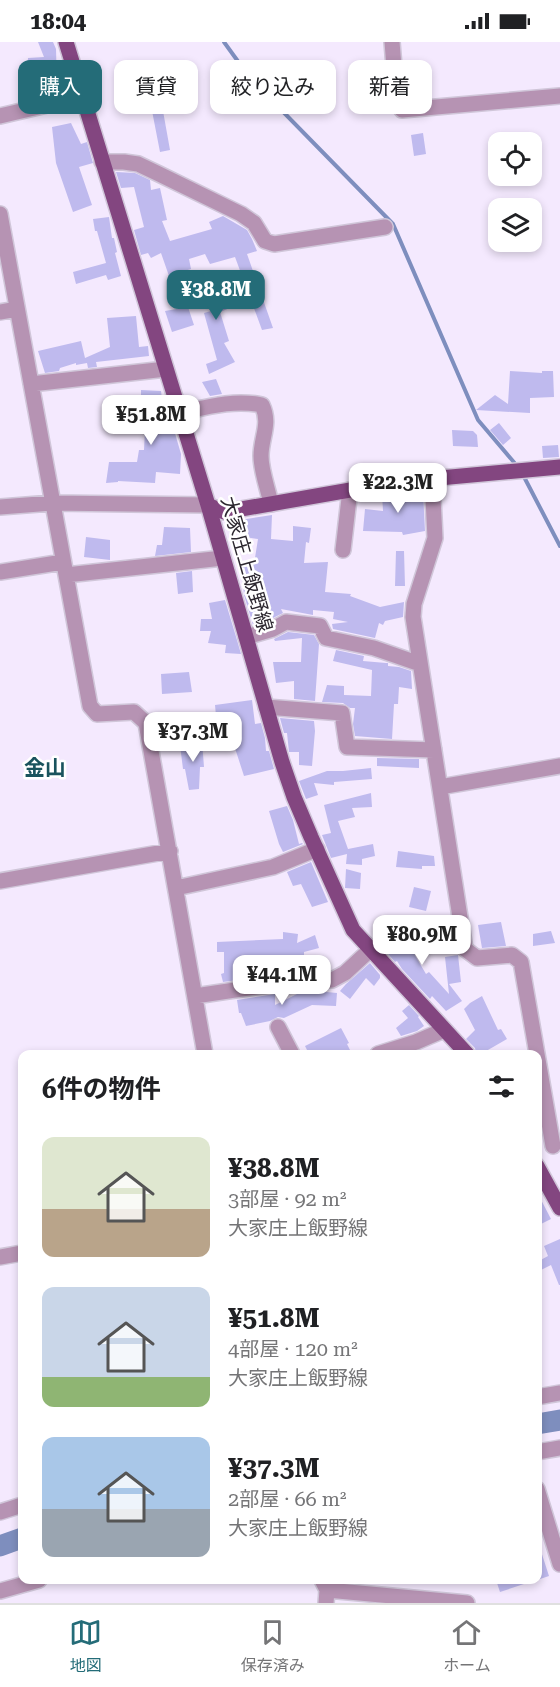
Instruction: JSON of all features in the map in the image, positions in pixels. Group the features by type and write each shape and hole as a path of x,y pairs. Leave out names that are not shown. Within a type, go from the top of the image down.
{"main road":[{"name":"大家庄上飯野線","path":"66,42 71,60"},
{"name":"大家庄上飯野線","path":"87,114 208,505 288,780 353,930 462,1050"},
{"path":"208,505 224,512 432,478 560,467"},
{"path":"542,1175 560,1208"}],"street":[{"path":"392,42 397,104 402,110 560,96"},
{"path":"0,116 18,112"},
{"path":"102,162 138,164 149,169 241,214 254,223 265,241 274,244 385,227"},
{"path":"0,214 90,706 98,714 134,712 146,723 204,1050"},
{"path":"0,312 17,309"},
{"path":"31,384 166,369"},
{"path":"180,413 227,403 246,402 262,405 266,413 266,426 261,456 271,504"},
{"path":"432,478 435,538 414,604 413,617 465,949 477,958 512,955 521,963 538,1050"},
{"path":"343,550 350,490"},
{"path":"0,507 52,503 208,505"},
{"path":"0,572 223,558"},
{"path":"246,637 273,629 286,622 320,626 326,638 374,648 420,664"},
{"path":"266,707 342,712 347,747 434,750"},
{"path":"440,787 560,766"},
{"path":"176,888 273,867 316,849"},
{"path":"0,881 170,851"},
{"path":"195,996 296,981 332,980 345,973 371,949"},
{"path":"278,1027 290,1050"},
{"path":"391,1050 444,1030"},
{"path":"542,1072 556,1145"},
{"path":"0,1257 18,1254"},
{"path":"542,1396 560,1393"},
{"path":"542,1451 560,1448"},
{"path":"542,1505 560,1563"},
{"path":"0,1512 18,1506"},
{"path":"0,1591 25,1584"},
{"path":"325,1591 467,1603"}],"building":[{"path":"38,42 53,42 56,60 28,60 28,58 44,57"},
{"path":"153,114 164,114 170,150 160,152"},
{"path":"71,123 81,144 87,142 93,163 79,167 92,205 73,212 56,163 52,127"},
{"path":"423,133 426,154 414,156 411,135"},
{"path":"116,172 135,173 150,180 151,190 160,188 167,220 162,221 170,241 212,229 209,222 223,216 247,230 257,251 247,254 273,328 262,330 235,257 210,264 205,254 189,259 191,269 169,276 161,253 151,258 148,253 141,255 134,230 144,227 134,187 121,188"},
{"path":"109,217 121,276 108,280 106,275 76,284 73,272 106,263 93,219"},
{"path":"216,273 224,299 227,297 230,308 220,312 229,341 224,343 235,362 209,374 206,364 217,360 204,313 211,311 208,288 195,293 190,283"},
{"path":"188,307 194,325 172,332 165,311"},
{"path":"136,316 139,347 148,346 149,356 96,362 97,367 88,368 87,363 76,365 76,363 60,368 59,371 45,373 38,351 81,341 85,358 110,347 107,318"},
{"path":"510,371 542,373 542,371 553,371 554,397 530,398 530,413 476,410 495,395 508,404"},
{"path":"216,379 222,394 210,396 202,382"},
{"path":"141,390 161,391 163,406 168,407 167,422 172,423 181,454 180,474 156,472 155,483 118,481 106,483 109,462 137,462 139,450 144,450 146,408 141,408"},
{"path":"499,423 511,438 503,445 490,430"},
{"path":"452,430 473,431 477,435 478,447 453,446"},
{"path":"558,445 559,457 543,458 542,446"},
{"path":"423,491 425,531 403,535 402,532 363,531 365,509 383,511 382,494 398,492 398,495"},
{"path":"272,515 271,539 293,541 293,526 311,528 309,543 306,542 304,563 328,562 325,592 351,594 350,596 380,607 404,602 403,617 385,621 383,625 379,623 375,638 333,629 332,624 348,622 333,619 334,612 313,610 313,615 281,609 283,613 253,625 244,595 241,564 254,564 258,539 238,536 240,520"},
{"path":"164,527 190,528 191,552 155,556 157,545 162,545"},
{"path":"86,537 110,540 110,560 84,557"},
{"path":"396,551 404,551 405,586 395,586"},
{"path":"192,571 193,592 178,594 176,573"},
{"path":"225,600 241,654 225,653 226,645 208,643 211,631 200,631 201,619 212,619 209,603"},
{"path":"288,632 314,635 319,644 315,701 294,699 294,681 276,683 273,662 301,662 302,638 275,641 274,639"},
{"path":"336,650 364,656 363,661 388,663 388,666 411,671 412,689 399,687 398,704 394,704 392,739 355,736 353,724 355,708 350,708 343,703 322,702 327,685 344,686 344,695 371,696 372,670 333,661"},
{"path":"189,672 192,692 162,694 161,674"},
{"path":"252,700 255,724 261,723 266,751 269,751 274,769 244,776 233,742 220,743 213,716 216,716 215,705"},
{"path":"280,718 314,721 312,766 299,765 299,752 289,752 287,733 284,733"},
{"path":"202,741 204,767 200,767 199,789 189,790 180,745"},
{"path":"377,758 419,759 419,768 377,766"},
{"path":"371,768 372,779 334,782 334,785 314,783 318,795 306,799 299,781 327,771"},
{"path":"371,793 372,807 352,808 355,817 338,821 348,849 373,844 375,856 362,859 362,865 346,864 347,854 331,858 322,835 331,833 324,805"},
{"path":"287,806 299,844 303,844 283,852 269,811"},
{"path":"398,851 434,856 435,866 422,866 422,869 396,867"},
{"path":"311,862 328,902 312,907 301,884 293,886 287,872"},
{"path":"346,869 361,873 360,889 345,888"},
{"path":"414,887 431,891 426,911 409,907"},
{"path":"501,922 506,946 482,948 478,925"},
{"path":"398,930 401,937 423,930 429,946 413,952 426,974 429,972 449,994 445,957 458,955 461,982 449,984 462,1001 446,1011 432,996 430,999 397,961 395,962 377,939"},
{"path":"551,931 555,943 533,946 533,934"},
{"path":"283,932 298,934 297,943 315,935 319,948 304,952 304,963 271,962 273,975 223,982 221,974 224,973 224,952 217,952 217,942 283,939"},
{"path":"370,963 380,978 374,986 366,978 350,999 340,991"},
{"path":"305,990 337,993 336,1006 312,1005 284,1018 278,1017 246,1026 239,1013 237,1000 275,994 275,1005"},
{"path":"482,996 498,1030 501,1029 507,1039 488,1050 475,1050 466,1039 475,1030 464,1009"},
{"path":"409,1005 424,1026 401,1036 396,1028 408,1018 402,1011"},
{"path":"341,1028 350,1050 307,1050 305,1046"},
{"path":"542,1202 551,1219 542,1224"},
{"path":"560,1239 560,1285 551,1265 542,1270 542,1259 548,1256 544,1246"},
{"path":"542,1554 549,1576 542,1578"},
{"path":"497,1584 524,1584 500,1592"}],"waterway":[{"path":"224,42 250,78 393,224 478,420 518,467"},
{"path":"522,473 560,546"},
{"path":"542,1423 560,1420"},
{"path":"0,1546 18,1539"}],"district":[{"name":"金山","path":"45,768"}]}
